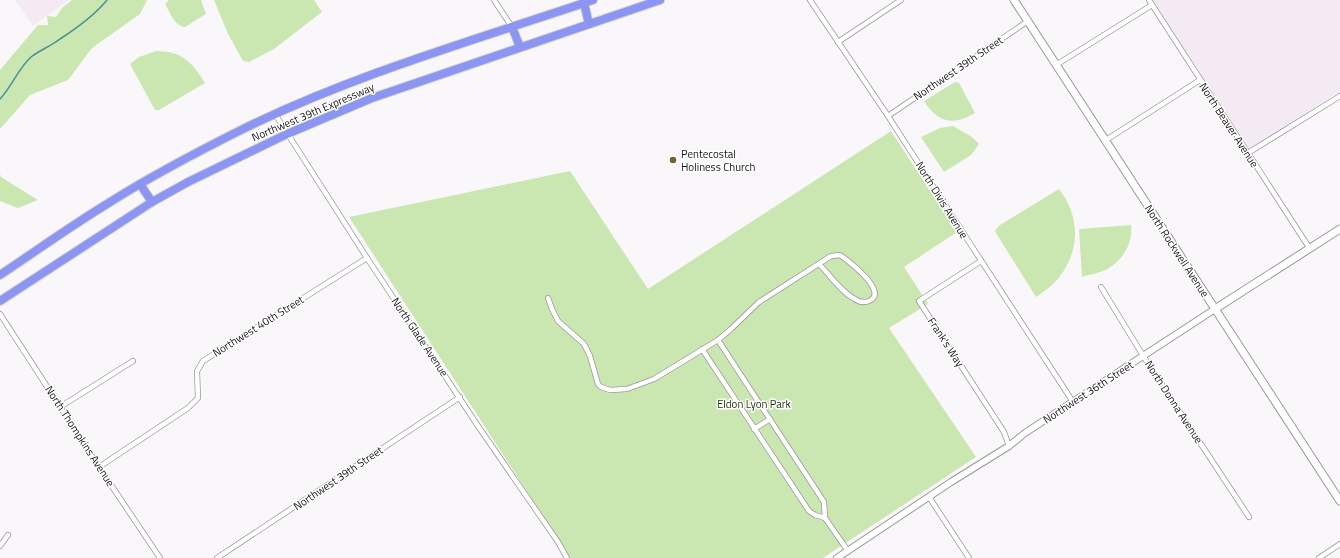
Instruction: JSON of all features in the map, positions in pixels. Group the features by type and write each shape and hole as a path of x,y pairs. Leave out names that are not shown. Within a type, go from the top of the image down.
{"highway":[{"name":"Northwest 39th Expressway","path":"0,275 90,215 140,184 210,146 275,114 369,76 593,0"},
{"name":"Northwest 39th Expressway","path":"0,301 152,202 195,178 287,134 372,98 660,0"},
{"path":"584,3 589,24"},
{"path":"512,27 520,47"},
{"path":"140,184 152,202"}],"main road":[{"name":"North Rockwell Avenue","path":"1014,0 1340,501"},
{"name":"Northwest 36th Street","path":"1215,309 1340,229"}],"street":[{"path":"494,0 512,27"},
{"name":"North Divis Avenue","path":"810,0 888,116 1073,402"},
{"path":"838,42 901,0"},
{"name":"North Beaver Avenue","path":"1149,0 1310,249"},
{"path":"1056,65 1152,6"},
{"name":"Northwest 39th Street","path":"888,116 1028,21"},
{"path":"1106,140 1200,80"},
{"path":"1248,153 1340,96"},
{"name":"North Glade Avenue","path":"275,114 367,258 478,426 558,542 567,558"},
{"path":"548,298 558,321 584,344 590,356 598,384 601,387 610,390 627,389 654,378 718,340 759,302 831,256 840,255 872,283 874,291 873,297 869,302 861,302 853,298 820,264"},
{"name":"Northwest 40th Street","path":"99,468 188,408 198,398 198,371 203,361 367,258"},
{"name":"Frank's Way","path":"981,261 919,301 1004,432 1009,446"},
{"name":"North Donna Avenue","path":"1101,287 1249,517"},
{"name":"Northwest 36th Street","path":"837,558 1215,309"},
{"name":"North Thompkins Avenue","path":"0,314 21,344 99,468 160,558"},
{"path":"718,340 824,502 825,518 848,551"},
{"path":"702,349 809,511 815,515 825,518"},
{"path":"60,407 133,361"},
{"name":"Northwest 39th Street","path":"217,558 460,397"},
{"path":"754,429 770,419"},
{"path":"929,497 969,558"},
{"path":"0,546 8,536"},
{"path":"1318,558 1340,544"}],"shaded area":[{"path":"15,0 69,0 33,26"},
{"path":"1152,0 1340,0 1340,91 1249,149"}],"green space":[{"path":"72,0 147,0 140,14 92,48 68,80 30,95 0,129 0,70 38,25 48,25 47,16 56,17 62,8"},
{"path":"169,0 201,0 206,14 185,27 181,26 175,21 165,4"},
{"path":"214,0 314,0 322,12 274,49 249,62 243,61 228,34"},
{"path":"156,51 173,53 185,59 196,69 205,83 159,110 155,110 130,64 139,57"},
{"path":"955,82 959,83 975,113 960,120 946,120 935,114 924,101"},
{"path":"953,126 972,137 979,144 971,155 944,172 921,137 940,128"},
{"name":"Eldon Lyon Park","path":"891,131 957,232 904,267 928,304 889,328 976,457 823,558 570,558 349,217 570,171 648,289"},
{"path":"0,174 1,177 38,200 18,208 0,201"},
{"path":"1059,189 1071,211 1075,234 1074,246 1071,257 1058,279 1036,297 995,230 1000,225"},
{"path":"1131,225 1131,238 1129,244 1119,260 1106,270 1082,277 1079,229"}],"waterway":[{"path":"0,99 22,67 31,57 79,26 97,11 107,0"}],"place":[{"name":"Pentecostal Holiness Church","path":"673,160"}]}
